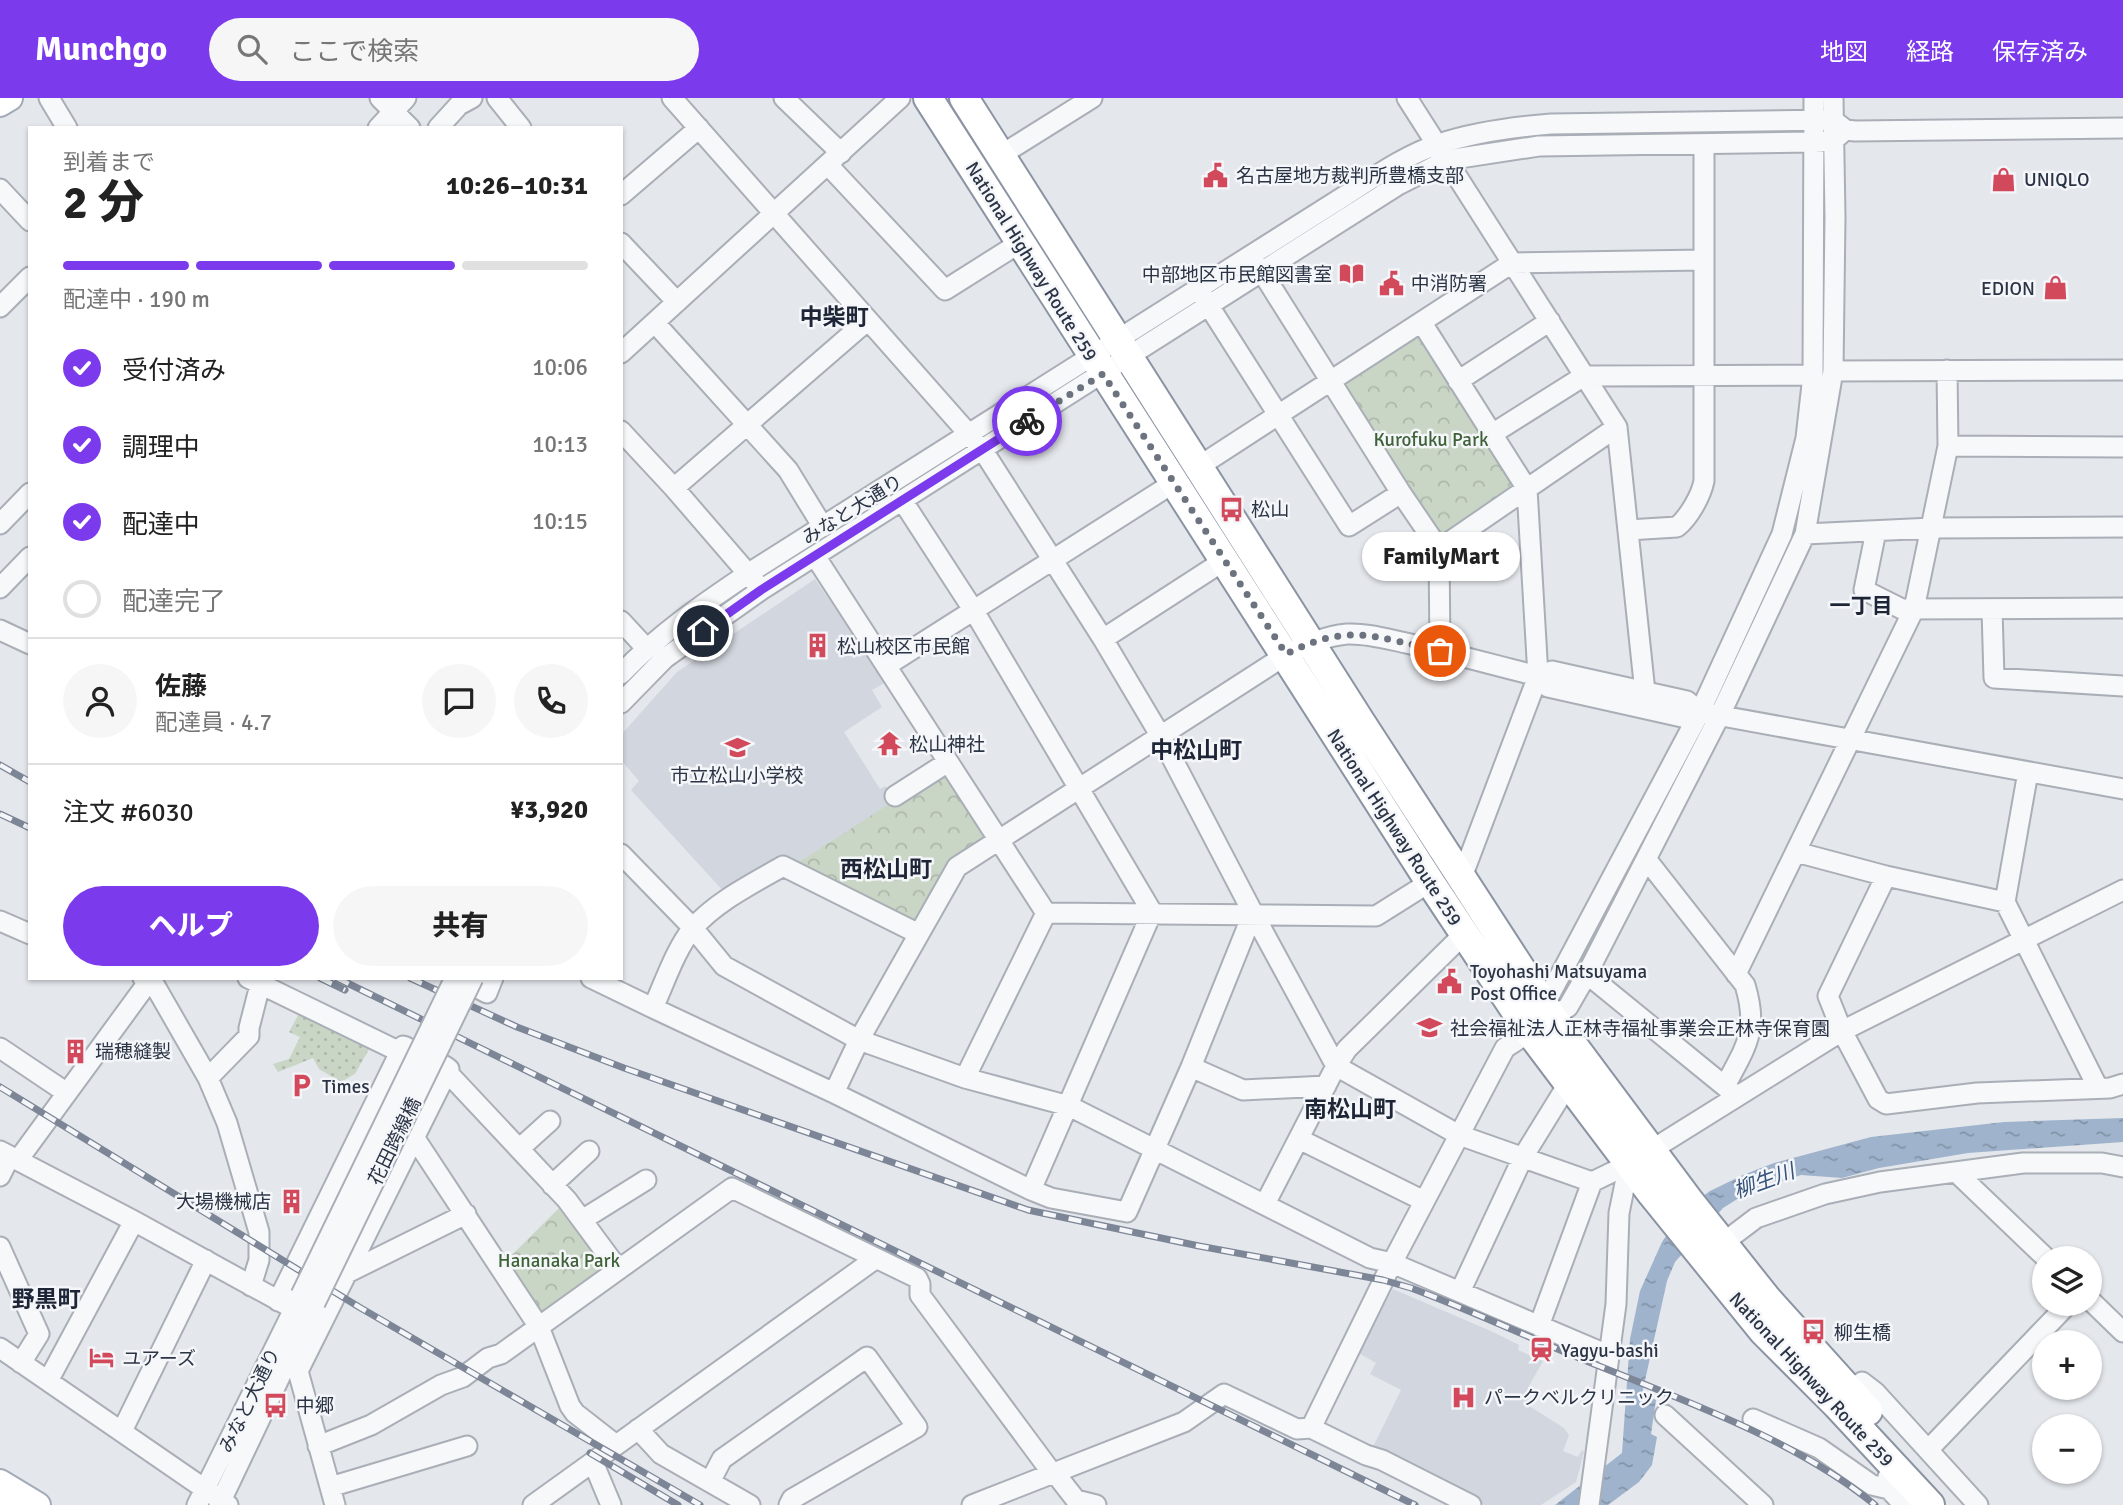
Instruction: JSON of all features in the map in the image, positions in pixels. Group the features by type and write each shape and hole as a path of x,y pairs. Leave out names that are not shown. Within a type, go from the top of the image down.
{"highway":[{"name":"National Highway Route 259","path":"928,98 1098,364 1186,474 1298,648 1462,877 1542,1018 1640,1157 1681,1211 1767,1299 1952,1505"},
{"name":"National Highway Route 259","path":"964,98 1123,348 1186,474 1225,560 1298,648 1430,882 1464,934 1542,1018 1569,1084 1640,1157"},
{"name":"National Highway Route 259","path":"1715,1246 1763,1331 1930,1505"}],"main road":[{"path":"0,104 10,98"},
{"path":"0,1482 38,1505"}],"street":[{"path":"49,98 65,126"},
{"path":"440,126 459,105 472,98"},
{"path":"497,98 519,126"},
{"path":"672,98 975,442 1053,559 1160,735 1336,1066 1459,1135 1592,1182"},
{"path":"784,98 945,290 1021,242"},
{"path":"623,351 900,98"},
{"path":"1001,155 1092,98"},
{"path":"1407,98 1617,427 1645,692"},
{"path":"1311,1429 1392,1263 1505,1048 1542,1018 1568,1007 1587,974 1720,715 1805,534 1833,371 1835,218 1828,131 1814,98"},
{"path":"1542,1018 1700,712 1782,534 1806,438 1813,375 1828,131 1833,98"},
{"path":"378,126 393,103 409,126"},
{"path":"1123,348 1198,288 1251,255 1349,205 1398,185 1442,152 1510,127 1551,124 1828,131 2123,128"},
{"path":"623,193 699,128"},
{"path":"1442,152 1539,146 1703,145 1828,131"},
{"path":"1628,530 1677,527 1683,522 1702,489 1705,374 1703,145"},
{"path":"0,189 7,211 28,220"},
{"path":"1123,348 1209,307 1262,273 1349,205"},
{"path":"623,245 677,302"},
{"path":"1251,255 1439,549 1440,651"},
{"path":"886,666 1512,263 1704,260"},
{"path":"0,307 28,279"},
{"path":"1198,288 1349,526 1401,493"},
{"path":"674,488 868,320"},
{"path":"1458,381 1550,321"},
{"path":"655,323 788,470 823,527"},
{"path":"1422,323 1527,489 1538,676 1462,877"},
{"name":"みなと大通り","path":"623,672 646,648 683,618 749,573 823,527 975,442 1123,348"},
{"path":"1736,974 1914,609 1948,446 1947,370"},
{"path":"1833,371 2123,370"},
{"path":"1492,434 1584,376 1813,375"},
{"path":"1439,549 1617,427"},
{"path":"623,433 749,573 761,590"},
{"name":"みなと大通り","path":"623,701 665,658 761,590 902,500 975,442"},
{"path":"1948,446 2123,447"},
{"path":"0,524 28,495"},
{"path":"902,500 974,611 1152,912"},
{"path":"1805,534 1932,528 2123,527"},
{"path":"1876,531 1864,590 1902,609 2123,608"},
{"path":"815,556 1046,913"},
{"path":"0,588 28,559"},
{"path":"1103,639 1225,560"},
{"path":"1992,609 1994,678 2123,686"},
{"path":"623,623 646,648"},
{"path":"0,630 28,643"},
{"path":"834,1093 859,1040 957,867 1298,648 1349,634 1369,635 1440,651 1538,676 1548,687 1682,717 1700,712 1720,715 2123,789"},
{"path":"1538,676 1552,671 1687,701 1700,712"},
{"path":"895,796 948,762"},
{"path":"2028,772 2005,902 2098,1088"},
{"path":"1796,852 1886,876 2005,902"},
{"path":"623,856 693,928 724,966 859,1040 965,1078 1069,1106 1370,1258 1392,1263 1608,1355"},
{"path":"1647,860 1745,985 1752,1008 1752,1027 1731,1091"},
{"path":"653,1007 682,945 693,928 730,897 783,866 919,933"},
{"path":"1886,876 1828,996 1842,1031 1878,1099 1886,1104 1977,1093 2110,1088 2123,1084"},
{"path":"1046,913 1376,916 1430,882"},
{"path":"1539,1326 1592,1182 1640,1157 1731,1091 1842,1031 2123,890"},
{"path":"1031,1190 1152,912"},
{"path":"965,1078 1046,913"},
{"path":"595,980 1031,1190 1051,1198 1127,1212 1191,1067 1253,913"},
{"path":"0,920 28,933"},
{"path":"1265,1205 1347,1049 1464,934"},
{"path":"1587,974 1731,1091"},
{"path":"0,1176 9,1155 67,1093 145,980"},
{"path":"148,980 154,984 208,1078 223,1113 259,1233 258,1260 251,1286"},
{"name":"花田跨線橋","path":"297,1302 456,980"},
{"path":"461,980 487,993 493,980"},
{"name":"花田跨線橋","path":"297,1302 472,980"},
{"path":"9,1155 251,1286 297,1302 403,1050 254,981 249,1036 208,1078"},
{"path":"0,1048 67,1093"},
{"path":"1191,1067 1243,1090 1326,1086"},
{"path":"467,1446 333,1496 292,1368 347,1273 446,1069 552,1185 618,1269"},
{"path":"1460,1292 1523,1157 1569,1084"},
{"path":"519,1149 550,1121"},
{"path":"414,1137 539,1327 570,1406 575,1413 616,1445"},
{"path":"1298,1139 1424,1201"},
{"path":"552,1185 589,1151"},
{"path":"1589,1505 1616,1304 1619,1213 1640,1157"},
{"path":"1715,1246 1756,1219 1825,1194 1880,1182 2023,1163 2102,1163 2123,1167"},
{"path":"1957,1173 2033,1246"},
{"path":"582,1220 646,1180"},
{"path":"318,1446 371,1425 441,1385 463,1377 488,1358 501,1354 732,1188 917,1278 920,1295 1052,1473 1058,1477 1075,1502 1096,1505"},
{"path":"347,1273 466,1214"},
{"path":"48,1381 134,1221"},
{"path":"0,1247 39,1334 21,1363"},
{"path":"533,1505 874,1259"},
{"path":"122,1431 206,1260"},
{"name":"みなと大通り","path":"214,1501 292,1368 297,1302"},
{"name":"みなと大通り","path":"214,1501 297,1302"},
{"path":"2102,1312 2123,1332"},
{"path":"1928,1450 2056,1316"},
{"path":"0,1349 122,1431 214,1501"},
{"path":"709,1482 722,1460 867,1357 917,1427 792,1499 789,1505"},
{"path":"1851,1392 1862,1382 1875,1392 1978,1505"},
{"path":"972,1505 1184,1422 1224,1394 1297,1429 1311,1429 1382,1460 1471,1505"},
{"path":"1665,1415 1763,1505"},
{"path":"1753,1419 1819,1448 1872,1485 1889,1489 1904,1505"},
{"path":"638,1429 661,1454 750,1505"},
{"path":"1887,1458 1889,1489"},
{"path":"593,1462 611,1505"}],"shaded area":[{"name":"市立松山小学校","path":"815,579 886,682 872,690 882,707 844,732 880,789 885,786 895,801 794,865 725,893 631,790 639,781 623,762 623,733 677,672"},
{"name":"パークベルクリニック","path":"1393,1289 1493,1332 1519,1345 1518,1350 1543,1361 1529,1386 1533,1389 1526,1404 1564,1428 1569,1435 1563,1451 1578,1457 1582,1450 1584,1452 1576,1482 1541,1505 1484,1505 1373,1447 1401,1390 1370,1374 1376,1363 1357,1352"}],"green space":[{"name":"Kurofuku Park","path":"1418,335 1516,483 1514,490 1442,538 1436,537 1342,383"},
{"path":"939,772 947,774 985,830 984,837 951,858 918,919 912,921 794,865"},
{"path":"301,1010 372,1044 355,1074 341,1082 319,1069 313,1058 278,1072 273,1064 289,1059 300,1037 289,1032"},
{"name":"Hananaka Park","path":"563,1204 609,1265 540,1318 504,1263"}],"water":[{"name":"柳生川","path":"2123,1118 2123,1142 1968,1153 1879,1168 1842,1178 1801,1175 1747,1193 1723,1208 1675,1262 1667,1281 1642,1394 1656,1400 1651,1434 1657,1437 1652,1465 1639,1482 1608,1505 1555,1505 1622,1453 1630,1339 1640,1291 1662,1242 1683,1211 1710,1191 1774,1163 1871,1137 2004,1122"}],"railway":[{"path":"0,765 28,781"},
{"path":"0,814 28,827"},
{"path":"324,980 345,990"},
{"path":"341,980 1415,1505"},
{"path":"414,980 517,1027 624,1068 1028,1210 1199,1246 1383,1280 1411,1288 1743,1426 1813,1462 1875,1505"},
{"path":"0,1087 359,1307 700,1505"},
{"path":"590,1453 678,1505"}],"way so far":[{"path":"1027,421 1103,374 1286,654 1310,642 1349,634 1369,635 1440,651"}],"place":[{"name":"名古屋地方裁判所豊橋支部","path":"1216,175"},
{"name":"UNIQLO","path":"2004,179"},
{"name":"中部地区市民館図書室","path":"1352,274"},
{"name":"中消防署","path":"1391,283"},
{"name":"EDION","path":"2055,288"},
{"name":"松山","path":"1231,509"},
{"name":"松山校区市民館","path":"817,646"},
{"name":"FamilyMart","path":"1440,651"},
{"name":"松山神社","path":"889,744"},
{"name":"市立松山小学校","path":"737,747"},
{"name":"Toyohashi Matsuyama Post Office","path":"1450,982"},
{"name":"社会福祉法人正林寺福祉事業会正林寺保育園","path":"1430,1028"},
{"name":"瑞穂縫製","path":"75,1051"},
{"name":"Times","path":"302,1086"},
{"name":"大場機械店","path":"291,1201"},
{"name":"柳生橋","path":"1814,1332"},
{"name":"Yagyu-bashi","path":"1541,1350"},
{"name":"ユアーズ","path":"102,1358"},
{"name":"パークベルクリニック","path":"1464,1397"},
{"name":"中郷","path":"276,1405"}],"district":[{"name":"中柴町","path":"834,317"},
{"name":"一丁目","path":"1861,606"},
{"name":"中松山町","path":"1196,750"},
{"name":"西松山町","path":"886,869"},
{"name":"南松山町","path":"1350,1109"},
{"name":"野黒町","path":"46,1299"}],"route":[{"path":"703,631 761,590 1027,421"}]}
